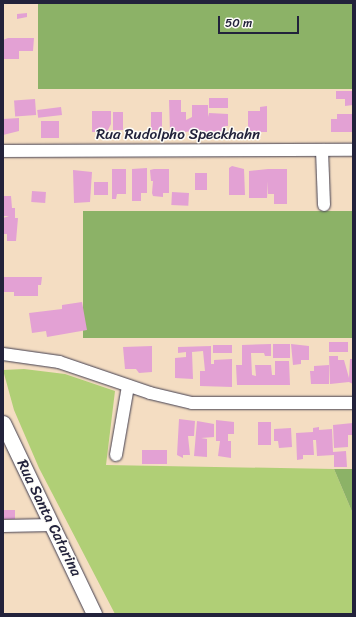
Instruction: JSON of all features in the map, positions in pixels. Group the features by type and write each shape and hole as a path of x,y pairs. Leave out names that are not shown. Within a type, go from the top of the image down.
{"main road":[{"name":"Rua Santa Catarina","path":"3,423 94,614"}],"street":[{"path":"322,150 324,205"},
{"name":"Rua Rudolpho Speckhahn","path":"3,151 353,150"},
{"path":"3,354 59,362 174,400 210,405 353,403"},
{"path":"116,455 128,386"},
{"path":"3,526 52,525"}],"green space":[{"path":"38,3 353,3 353,89 38,89"},
{"path":"83,211 353,211 353,338 83,338"},
{"path":"24,369 65,374 115,391 106,465 334,469 353,514 353,614 115,614 39,468 14,410 3,370"},
{"path":"334,469 353,469 353,514"}],"building":[{"path":"27,13 27,17 17,19 17,14"},
{"path":"8,38 34,38 33,51 19,51 19,59 3,59 3,40"},
{"path":"336,91 353,91 353,105 345,106 345,99 336,99"},
{"path":"209,98 228,98 228,108 209,108"},
{"path":"35,99 36,115 15,116 14,100"},
{"path":"169,100 181,100 181,112 186,112 186,120 192,117 192,105 208,105 208,117 209,113 228,114 228,126 225,126 225,134 197,133 197,131 170,133"},
{"path":"267,106 267,132 248,132 248,111 260,111 260,107"},
{"path":"61,107 62,115 38,118 37,110"},
{"path":"92,111 111,111 111,124 107,132 92,132"},
{"path":"113,112 123,112 123,130 113,130"},
{"path":"151,112 162,112 162,130 151,130"},
{"path":"337,114 353,114 353,132 331,132 331,119 337,119"},
{"path":"19,118 19,131 3,135 3,119"},
{"path":"41,121 59,121 59,138 41,138"},
{"path":"232,166 244,169 245,195 229,195 229,168"},
{"path":"147,168 147,193 141,193 141,201 132,201 132,169"},
{"path":"112,169 126,169 126,194 117,194 116,199 112,199"},
{"path":"169,169 169,193 163,193 163,197 153,196 152,193 153,181 151,181 150,170"},
{"path":"287,169 287,204 274,204 274,194 268,194 268,181 267,198 249,198 249,171"},
{"path":"73,170 92,172 90,202 74,203"},
{"path":"195,173 207,173 207,190 195,190"},
{"path":"94,182 108,182 108,195 94,195"},
{"path":"32,191 46,192 45,203 31,202"},
{"path":"172,192 189,193 188,206 171,205"},
{"path":"3,196 11,196 12,208 15,208 15,218 18,218 16,241 7,241 7,234 3,234 3,218 9,216 3,216"},
{"path":"3,277 42,277 41,285 38,285 38,296 14,296 14,292 3,292"},
{"path":"82,302 87,330 47,337 46,331 32,333 29,313 62,309 62,305"},
{"path":"329,342 348,342 348,352 329,352"},
{"path":"271,344 271,356 265,356 264,353 251,353 252,375 256,376 255,365 271,365 272,375 275,375 275,361 289,361 290,385 237,385 236,365 242,365 242,345"},
{"path":"273,344 290,344 290,358 273,358"},
{"path":"291,344 309,346 309,360 301,360 301,364 293,365"},
{"path":"213,345 232,345 232,353 213,353"},
{"path":"152,346 152,372 139,373 136,369 125,369 123,347"},
{"path":"211,346 211,364 214,364 214,360 232,359 232,387 200,386 200,371 205,371 203,351 192,352 193,379 175,378 175,358 186,357 186,352 178,353 178,347"},
{"path":"329,356 338,356 338,360 344,360 349,378 350,359 353,359 353,384 349,382 330,384"},
{"path":"329,365 329,384 311,384 310,371 314,371 314,366"},
{"path":"179,419 195,421 194,436 188,436 190,455 183,455 183,458 177,455"},
{"path":"216,420 234,422 234,434 228,434 228,441 231,441 231,458 218,456 220,441 216,441"},
{"path":"197,421 214,424 214,437 201,438 207,439 207,457 194,456"},
{"path":"258,422 271,422 271,445 258,445"},
{"path":"353,423 353,440 352,435 348,435 348,447 334,448 333,425"},
{"path":"319,427 319,430 332,429 333,452 346,451 347,467 334,467 334,455 317,456 316,440 313,440 314,455 303,455 303,459 297,460 296,433 313,432 313,428"},
{"path":"291,428 292,447 279,448 278,441 274,441 274,429"},
{"path":"142,450 167,450 167,464 142,464"},
{"path":"3,510 15,510 15,519 3,519"}]}
